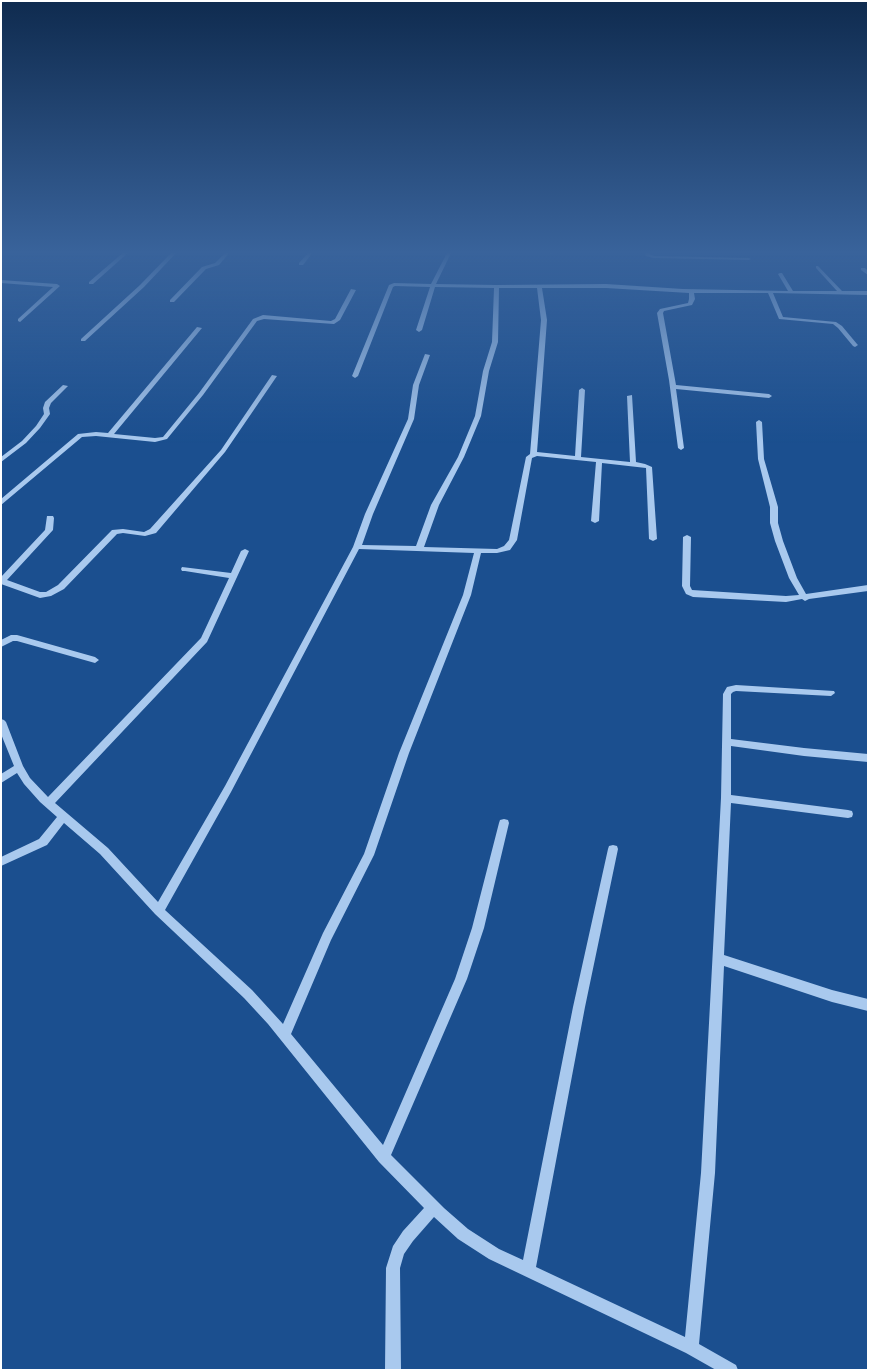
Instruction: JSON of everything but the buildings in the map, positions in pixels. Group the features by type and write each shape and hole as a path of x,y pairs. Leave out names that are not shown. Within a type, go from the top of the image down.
{"street":[{"path":"20,320 25,315"},
{"path":"83,340 110,315"},
{"path":"1,503 77,437 88,433 155,440 165,438 255,320 263,317 332,323 337,320 340,315"},
{"path":"355,376 379,315"},
{"path":"418,330 423,315"},
{"path":"419,549 435,505 461,457 478,416 486,371 495,342 496,315"},
{"path":"357,547 503,550 510,545 513,540 529,457 533,454 543,315"},
{"path":"660,315 673,386 681,448"},
{"path":"780,315 781,318 834,323 840,327 855,345"},
{"path":"110,435 199,328"},
{"path":"159,911 228,789 357,547 369,514 411,419 416,385 427,355"},
{"path":"50,518 50,528 47,533 1,581 40,595 48,594 61,587 115,532 123,531 145,534 153,531 223,451 274,376"},
{"path":"1,460 24,442 38,427 47,414 48,402 65,386"},
{"path":"673,386 768,396"},
{"path":"578,458 582,390"},
{"path":"630,396 632,464"},
{"path":"759,422 761,459 774,507 774,523 793,578 805,598"},
{"path":"533,454 643,465 650,468 652,539"},
{"path":"595,520 599,460"},
{"path":"687,537 686,586 692,594 786,600 868,588"},
{"path":"284,1036 327,937 370,855 404,753 467,595 478,550"},
{"path":"48,804 204,640 245,551"},
{"path":"185,569 234,576"},
{"path":"1,644 11,638 17,638 95,660"},
{"path":"691,1348 708,1173 726,798 727,694 730,689 736,688 831,694"},
{"path":"1,722 19,767 27,781 48,804 104,851 159,911 248,994 384,1157 434,1208 463,1234 494,1254 691,1348 731,1370"},
{"path":"728,742 868,758"},
{"path":"1,779 19,767"},
{"path":"726,798 848,814"},
{"path":"1,862 43,842 62,816"},
{"path":"384,1157 461,979 478,928 504,823"},
{"path":"528,1270 577,1017 613,849"},
{"path":"719,959 832,996 868,1005"},
{"path":"393,1370 393,1268 398,1251 408,1236 434,1208"}]}
